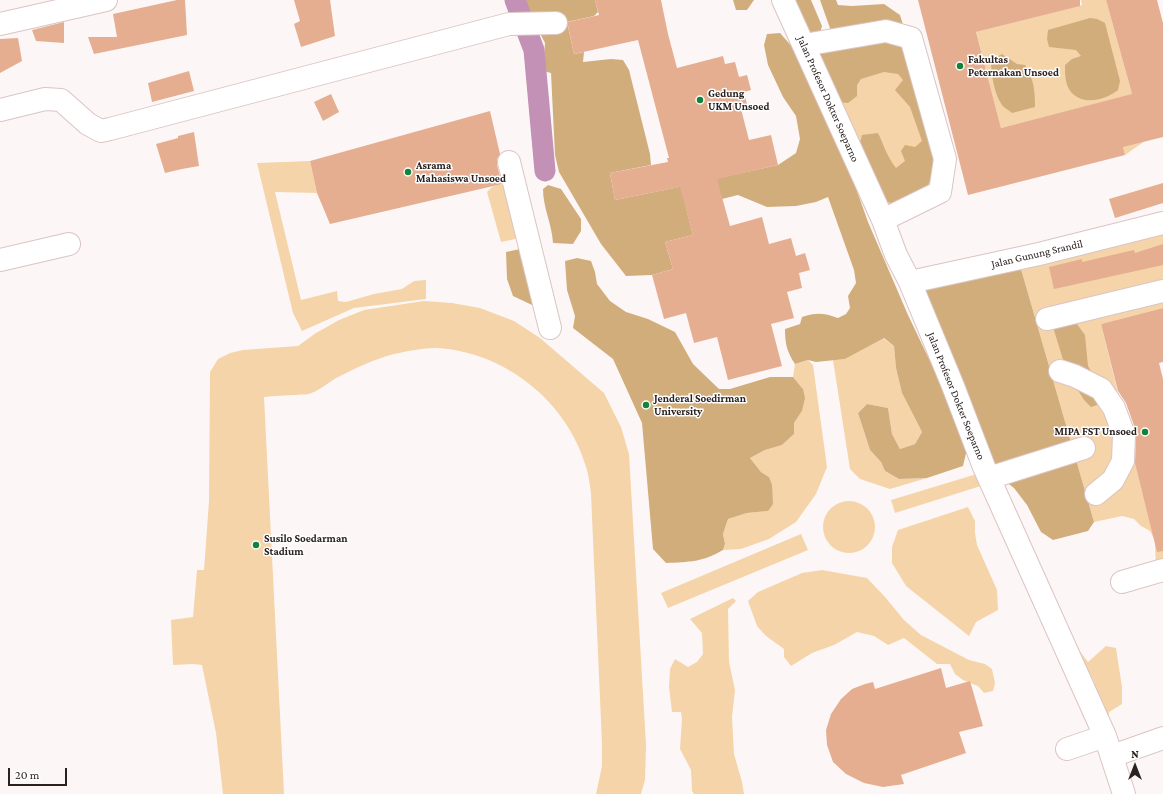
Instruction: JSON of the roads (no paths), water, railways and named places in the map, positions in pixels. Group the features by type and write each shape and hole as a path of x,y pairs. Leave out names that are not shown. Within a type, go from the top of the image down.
{"street":[{"name":"Jalan Profesor Dokter Soeparno","path":"783,0 883,220 896,256 910,282 953,386 989,478 1105,736 1124,794"},
{"path":"0,24 100,1"},
{"path":"0,110 45,100 61,100 88,124 101,131 509,24 547,23"},
{"path":"804,46 886,31 911,38 945,160 940,192 883,220"},
{"path":"509,162 550,328"},
{"name":"Jalan Gunung Srandil","path":"910,282 1030,256 1163,223"},
{"path":"0,260 69,244"},
{"path":"1047,319 1163,291"},
{"path":"1060,371 1075,376 1101,389 1114,408 1124,435 1123,460 1113,480 1096,494"},
{"path":"989,478 1084,448"},
{"path":"1122,582 1163,570"},
{"path":"1067,749 1105,736"},
{"path":"1112,756 1163,738"}],"waterway":[{"path":"515,0 534,50 545,171"}],"place":[{"name":"Fakultas Peternakan Unsoed","path":"960,66"},
{"name":"Gedung UKM Unsoed","path":"700,100"},
{"name":"Asrama Mahasiswa Unsoed","path":"408,172"},
{"name":"Jenderal Soedirman University","path":"646,405"},
{"name":"MIPA FST Unsoed","path":"1145,432"},
{"name":"Susilo Soedarman Stadium","path":"256,545"}]}
